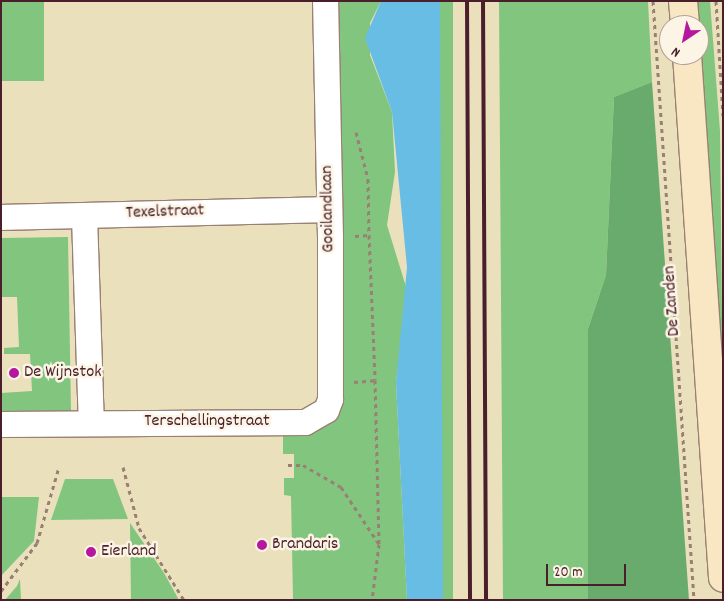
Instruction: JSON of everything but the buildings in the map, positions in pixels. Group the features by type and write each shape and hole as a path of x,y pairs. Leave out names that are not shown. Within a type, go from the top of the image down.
{"main road":[{"path":"683,1 684,15"},
{"name":"De Zanden","path":"687,65 723,578"}],"street":[{"name":"Gooilandlaan","path":"321,415 330,399 330,237 325,1"},
{"name":"Texelstraat","path":"1,218 329,209"},
{"path":"84,216 91,423"},
{"name":"Terschellingstraat","path":"1,424 305,422 321,415"}],"path":[{"name":"De Zanden","path":"653,1 694,600"},
{"path":"716,1 723,116"},
{"path":"330,237 369,235 379,544 372,600"},
{"path":"330,383 375,380"},
{"path":"288,465 310,468 341,487 379,544"},
{"path":"1,591 37,543 59,467"},
{"path":"123,467 139,528 184,600"}],"green space":[{"path":"333,1 381,1 370,23 370,55 392,112 395,172 387,225 407,290 396,383 407,600 293,600 291,496 284,495 284,478 294,478 294,454 283,454 283,435 320,428"},
{"path":"440,1 453,1 453,600 440,600"},
{"path":"499,1 648,1 652,82 614,97 606,275 588,329 588,600 503,600"},
{"path":"695,1 710,1 720,131 723,401 699,65 709,65 709,15 696,15"},
{"path":"1,2 44,2 44,81 1,81"},
{"path":"652,82 689,600 588,600 588,329 606,275 614,97"},
{"path":"68,237 71,411 1,412 1,393 32,391 30,354 4,354 4,348 19,347 17,297 1,297 1,238"},
{"path":"65,479 113,479 128,519 51,520"},
{"path":"1,497 39,497 34,541 1,576"},
{"path":"130,523 164,573 179,600 131,600"},
{"path":"20,579 21,600 5,600 17,586"}],"water":[{"path":"381,1 440,1 443,600 407,600 396,383 407,267 392,112 365,38"}],"railway":[{"path":"467,1 470,600"},
{"path":"483,1 486,600"}],"place":[{"name":"De Wijnstok","path":"14,373"},
{"name":"Brandaris","path":"262,545"},
{"name":"Eierland","path":"91,552"}]}
